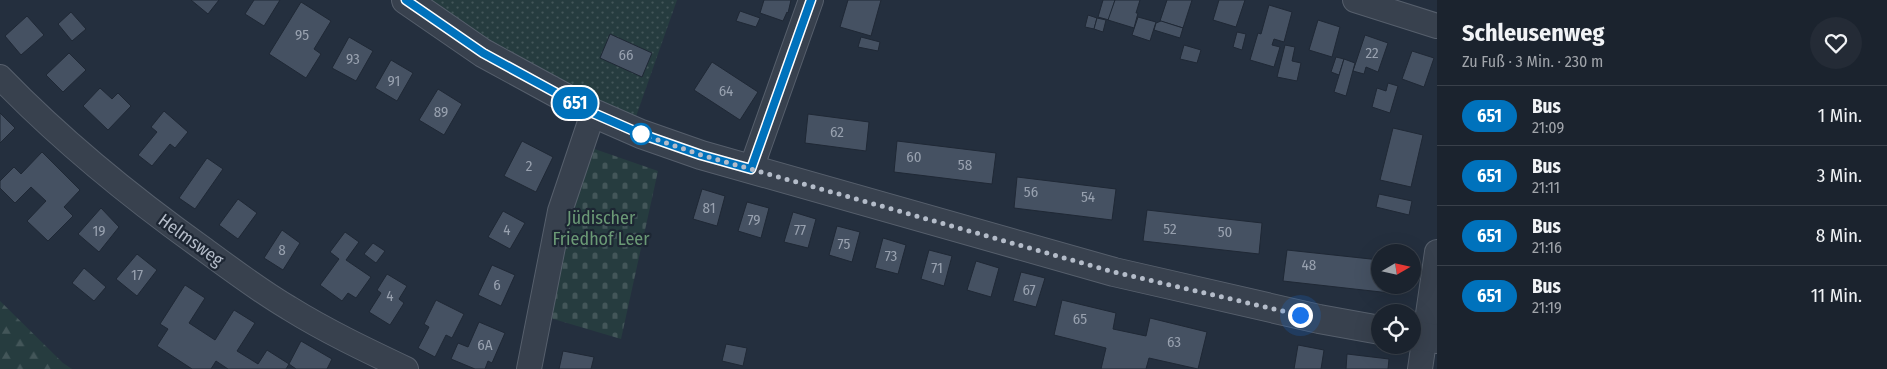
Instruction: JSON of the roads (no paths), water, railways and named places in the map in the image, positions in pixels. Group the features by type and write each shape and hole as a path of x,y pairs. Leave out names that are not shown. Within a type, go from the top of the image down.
{"street":[{"path":"406,0 483,53 593,113 641,134 701,155 1114,272 1318,319 1371,328"},
{"path":"751,169 811,0"},
{"path":"1355,0 1437,26"},
{"name":"Helmsweg","path":"0,77 27,104 114,181 156,215 217,259 288,308 356,345 406,369"},
{"path":"529,369 560,211 593,113"},
{"path":"1420,369 1437,252"}],"park label":[{"name":"Jüdischer Friedhof Leer","path":"601,228"}]}
